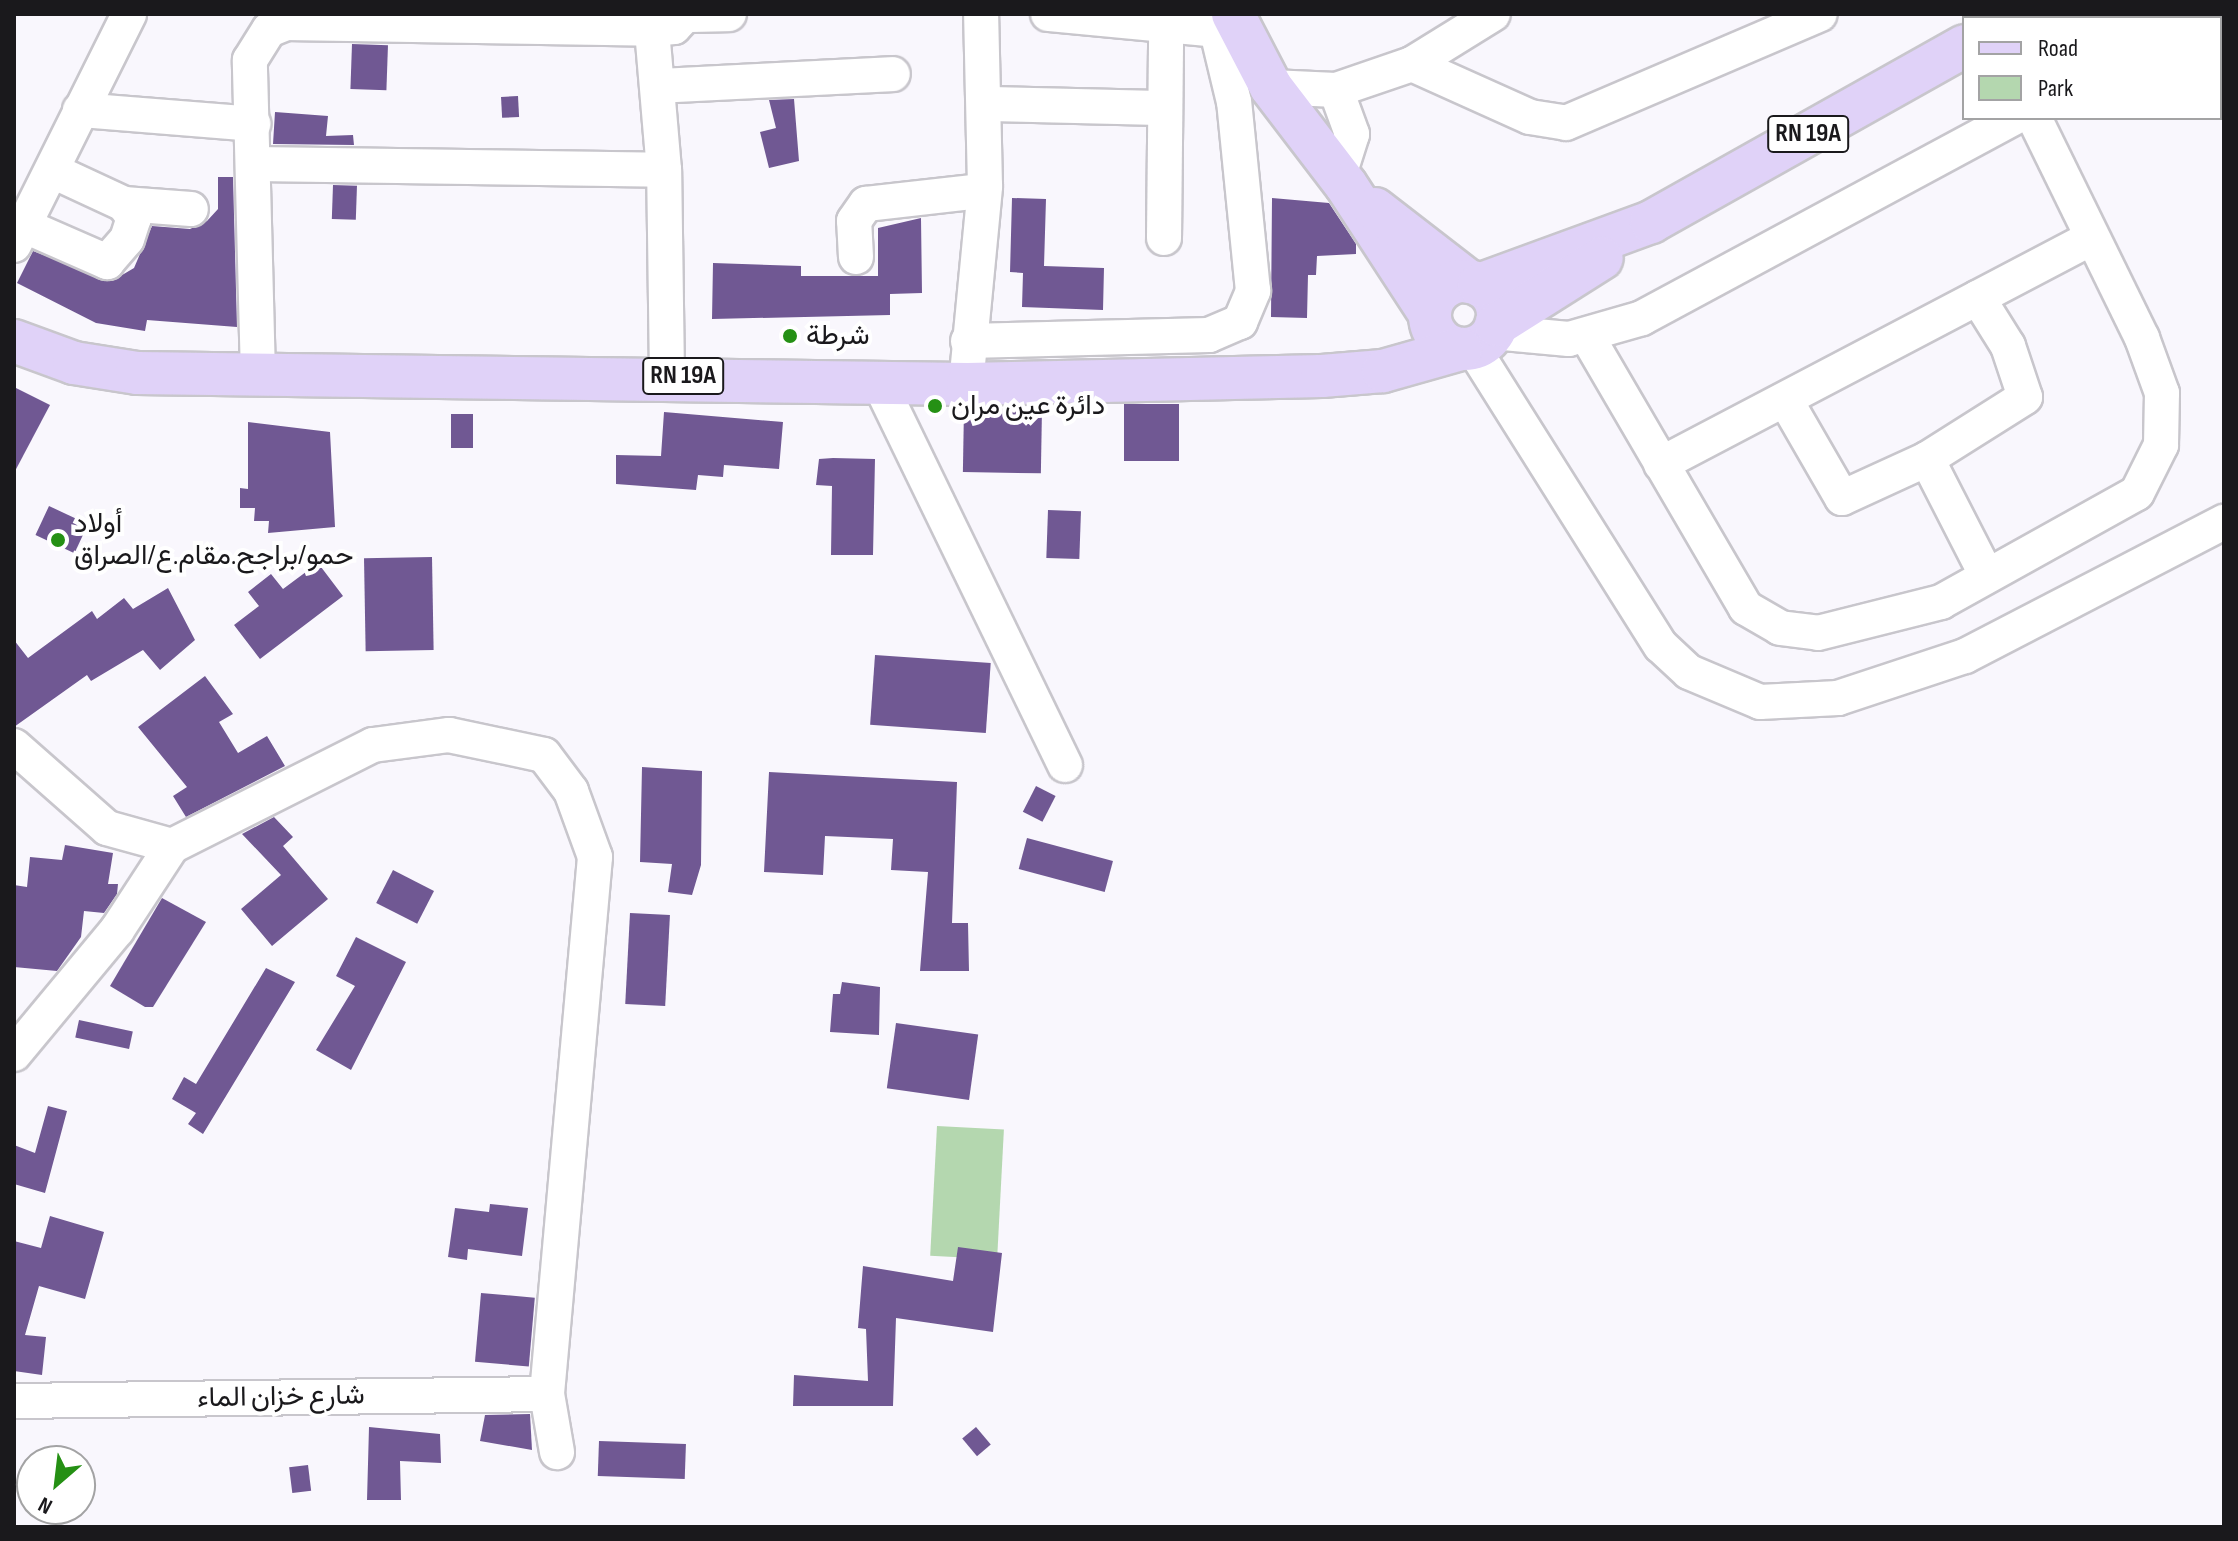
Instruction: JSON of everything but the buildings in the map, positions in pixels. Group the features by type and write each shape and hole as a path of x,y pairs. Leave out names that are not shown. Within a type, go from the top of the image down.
{"main road":[{"path":"1231,26 1271,87 1342,180 1429,317 1439,339 1481,339"},
{"name":"RN 19A","path":"1651,222 1962,47"},
{"path":"1342,180 1493,298 1481,339"},
{"path":"1356,373 1429,317 1441,290 1474,284 1651,222"},
{"path":"1356,373 1481,339 1651,222"},
{"name":"RN 19A","path":"14,341 74,363 137,373 667,376 968,384 1356,373"}],"street":[{"path":"124,204 134,218 107,262 20,235 55,172 80,110 129,14"},
{"path":"258,375 250,60 269,30 286,23 652,29 674,27 686,15 729,14"},
{"path":"968,384 968,341 987,104 981,14"},
{"path":"968,341 1209,335 1240,322 1253,291 1234,102 1231,26 1166,30 1048,14"},
{"path":"1271,87 1336,90 1412,64 1493,14"},
{"path":"1412,64 1530,117 1566,123 1820,14"},
{"path":"652,29 664,170 667,376"},
{"path":"1164,238 1166,30"},
{"path":"658,86 893,74"},
{"path":"1336,90 1352,134 1342,180"},
{"path":"987,104 1164,108"},
{"path":"80,110 253,124"},
{"path":"2010,120 1642,318 1587,336 1481,339 1661,646 1689,672 1760,702 1838,698 1965,656 2224,522"},
{"path":"1587,336 1733,593 1780,628 1818,633 1907,616 1987,576 2137,493 2161,445 2162,393 2035,120"},
{"path":"255,164 664,170"},
{"path":"55,172 124,204 191,209"},
{"path":"856,257 854,221 866,204 982,191"},
{"path":"1661,464 2090,239"},
{"path":"1786,401 1842,498 1927,459 2025,397 2008,346 1978,298"},
{"path":"878,380 1065,765"},
{"path":"1927,459 1987,576"},
{"path":"14,746 107,828 148,845 172,846 373,745 402,739 492,738 544,755 571,791 595,857 547,1394 557,1452"},
{"path":"14,1054 117,930 172,846"},
{"name":"شارع خزان الماء","path":"14,1401 547,1394"}],"green space":[{"path":"937,1126 1004,1130 997,1259 930,1256"}],"place":[{"name":"شرطة","path":"790,336"},
{"name":"دائرة عين مران","path":"935,406"},
{"name":"أولاد حمو/براجح.مقام.ع/الصراق","path":"58,540"}]}
